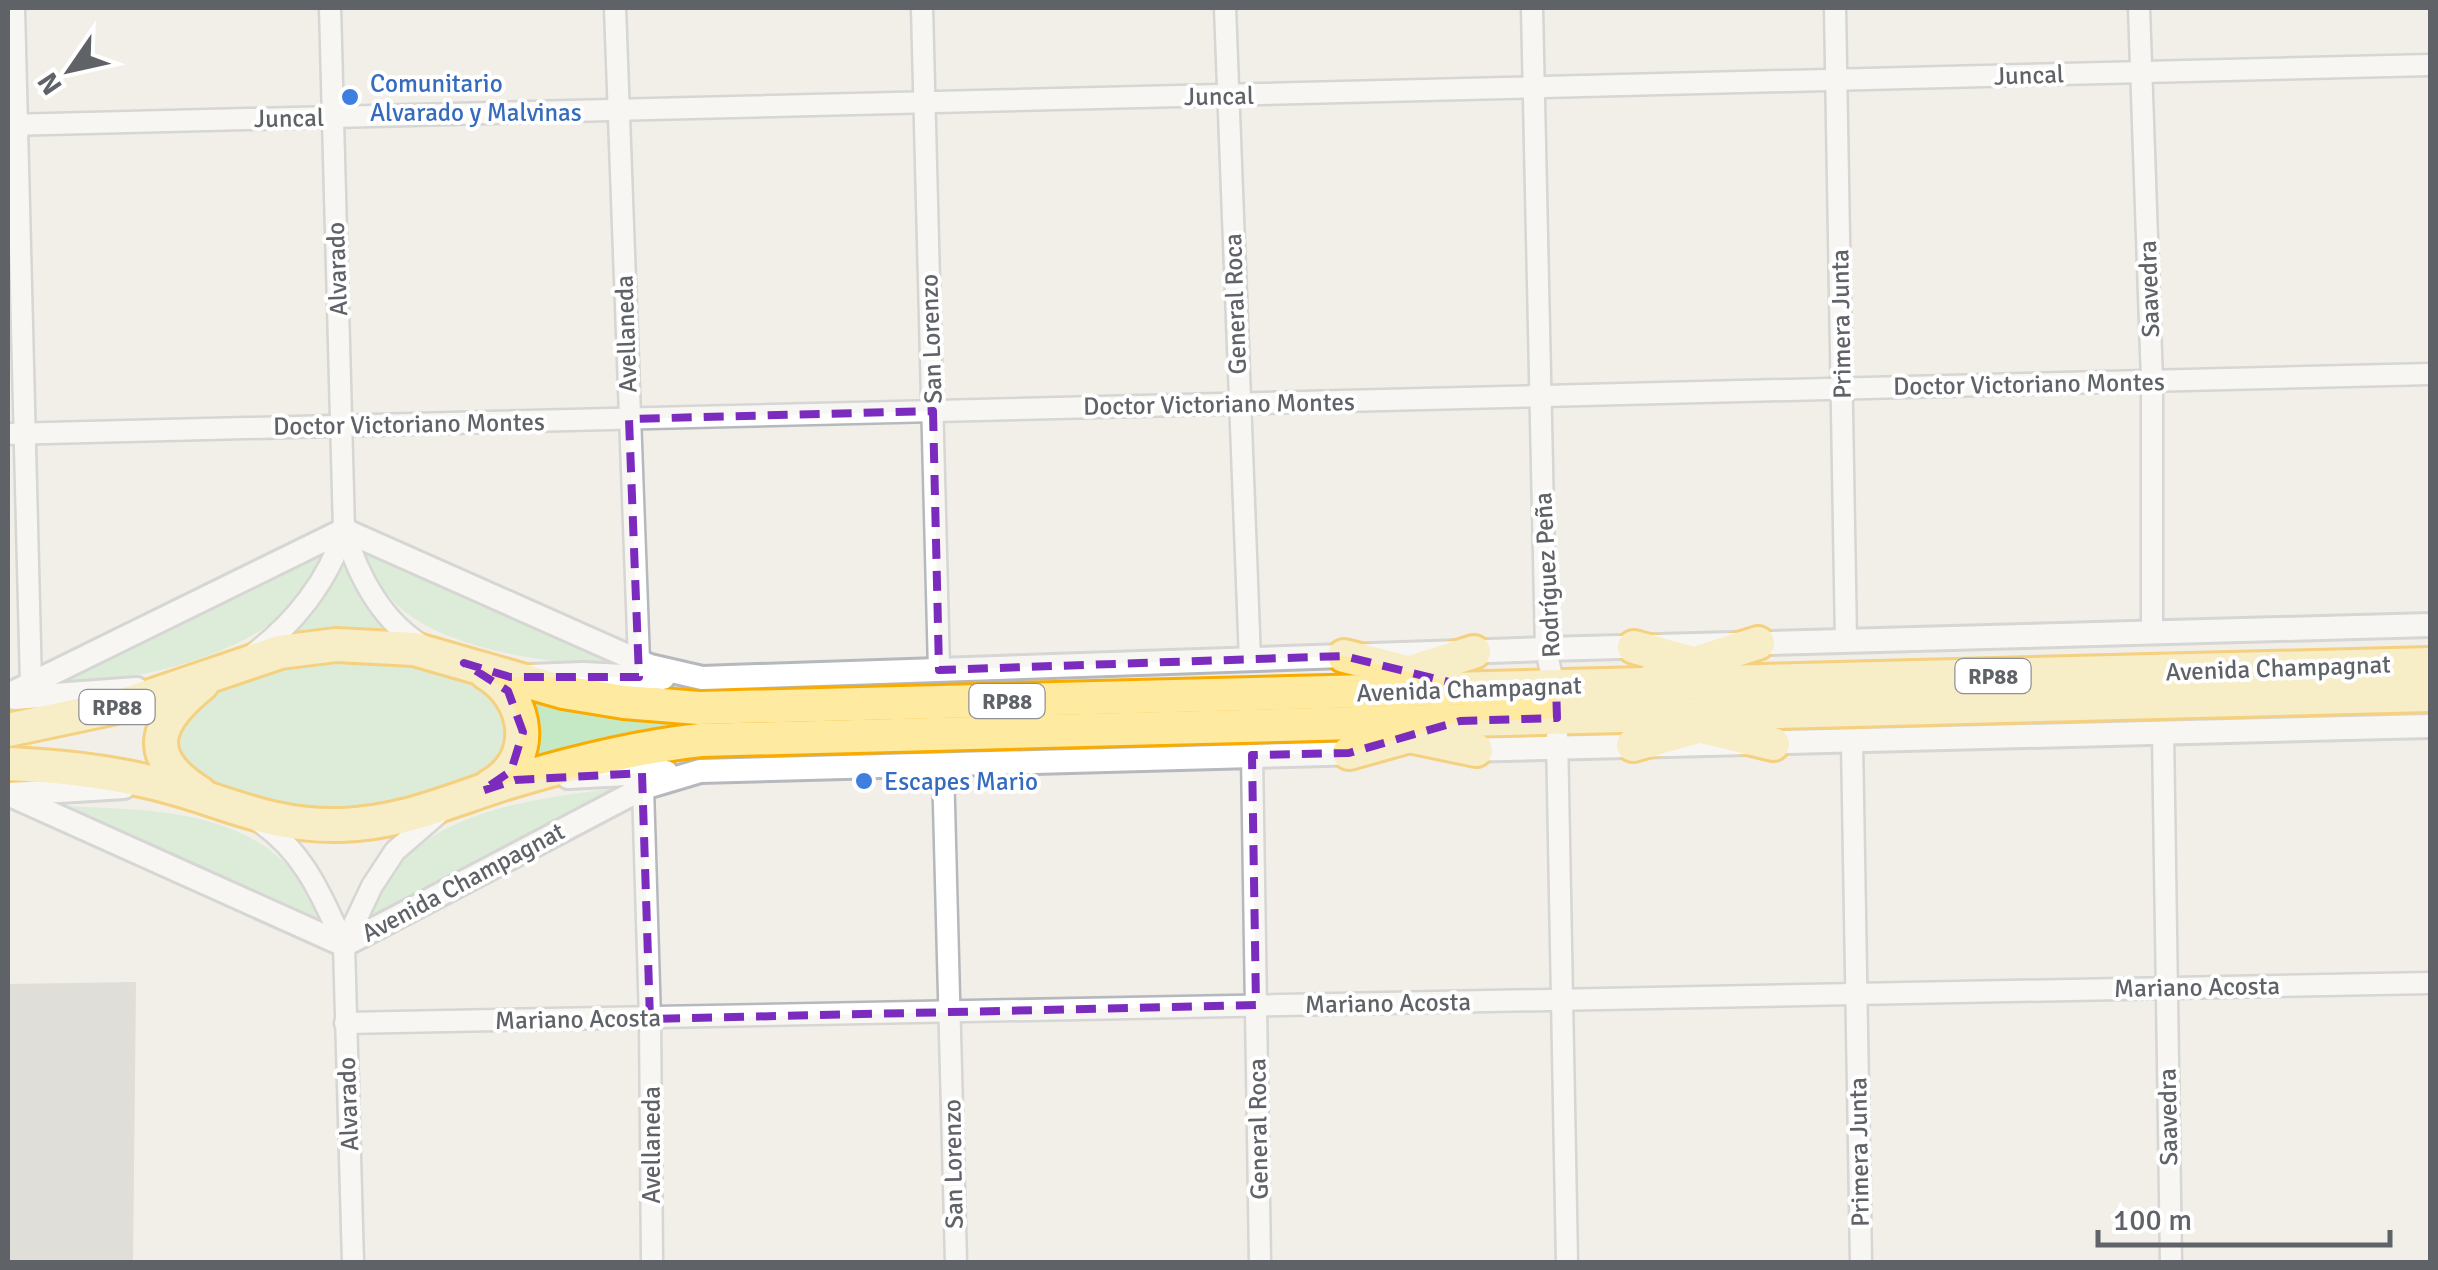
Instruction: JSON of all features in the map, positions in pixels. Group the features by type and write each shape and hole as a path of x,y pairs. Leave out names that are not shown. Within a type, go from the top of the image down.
{"highway":[{"path":"1634,715 1690,662 1758,643"},
{"name":"Avenida Champagnat","path":"8,730 88,715 280,652 336,645 389,646 453,659 595,698 710,708 1347,723 1474,736 1557,717 1634,715 1756,698 2430,664"},
{"path":"1634,648 1690,662 1756,698"},
{"path":"1347,723 1410,672 1474,652"},
{"path":"1344,656 1473,688"},
{"name":"RP88","path":"453,659 488,674 508,692 518,708 523,732 522,748 511,771 474,794"},
{"name":"RP88","path":"228,670 202,683 174,706 162,734 164,756 177,776 231,808"},
{"name":"Avenida Champagnat","path":"8,764 72,769 175,789 278,821 356,824 403,818 515,780 619,752 702,740 1347,723 1473,688 1557,717"},
{"name":"Avenida Champagnat","path":"1756,698 2430,695"},
{"path":"1701,726 1756,698"},
{"path":"1634,715 1701,726 1772,744"},
{"path":"1347,723 1409,736 1474,736"}],"street":[{"path":"14,8 16,434 31,685"},
{"name":"Alvarado","path":"330,8 344,530 356,566 384,612 409,637 453,659"},
{"name":"Avellaneda","path":"615,8 638,661"},
{"name":"San Lorenzo","path":"922,8 939,670"},
{"name":"General Roca","path":"1226,8 1250,660"},
{"name":"Rodríguez Peña","path":"1532,8 1546,649 1557,717 1567,1262"},
{"name":"Primera Junta","path":"1835,8 1846,640"},
{"name":"Saavedra","path":"2139,8 2152,381 2152,631"},
{"name":"Juncal","path":"12,125 2430,65"},
{"name":"Doctor Victoriano Montes","path":"16,434 2430,374"},
{"name":"Alvarado","path":"228,670 266,643 304,605 332,561 344,530"},
{"name":"Avenida Champagnat","path":"8,696 344,530 659,670 702,678"},
{"name":"Avenida Champagnat","path":"510,677 583,674 702,678 1546,649 2430,626"},
{"name":"Avenida Champagnat","path":"8,696 180,686"},
{"name":"Avenida Champagnat","path":"1634,715 1772,744 2430,726"},
{"name":"Avenida Champagnat","path":"515,780 1252,755 1347,723"},
{"name":"Saavedra","path":"2164,732 2171,1262"},
{"name":"Primera Junta","path":"1852,742 1861,1262"},
{"name":"General Roca","path":"1252,755 1260,1262"},
{"name":"San Lorenzo","path":"943,766 956,1262"},
{"name":"Avenida Champagnat","path":"8,794 344,945 643,788 700,771"},
{"name":"Avenida Champagnat","path":"8,794 114,787 175,789"},
{"name":"Avellaneda","path":"643,788 652,1262"},
{"name":"Alvarado","path":"344,945 372,886 396,851 427,822 474,794"},
{"name":"Alvarado","path":"231,808 269,828 302,862 327,902 344,945 353,1262"},
{"name":"Mariano Acosta","path":"345,1023 2430,983"}],"highlighted area":[{"path":"933,411 939,670 1344,656 1473,688 1556,686 1557,718 1460,721 1349,753 1252,755 1256,1005 650,1019 642,773 515,780 482,791 511,771 523,732 508,691 464,663 510,677 639,677 629,419"}],"green space":[{"path":"363,547 621,664 566,662 505,653 446,635 420,622 393,601 377,579"},
{"path":"344,548 389,632 279,643 315,607"},
{"path":"323,551 308,585 284,613 253,635 176,666 62,684"},
{"path":"380,658 451,673 488,691 508,719 506,747 489,768 470,780 367,810 299,810 236,795 192,773 176,746 180,725 201,701 225,687 296,664"},
{"path":"530,696 1536,698 532,765 535,752"},
{"path":"631,786 369,922 382,889 405,858 431,837 494,810"},
{"path":"65,806 181,815 236,831 262,844 291,869 325,926"}],"building":[{"path":"136,982 133,1262 8,1262 8,984"}],"place":[{"name":"Comunitario Alvarado y Malvinas","path":"350,97"},
{"name":"Escapes Mario","path":"864,781"}]}
